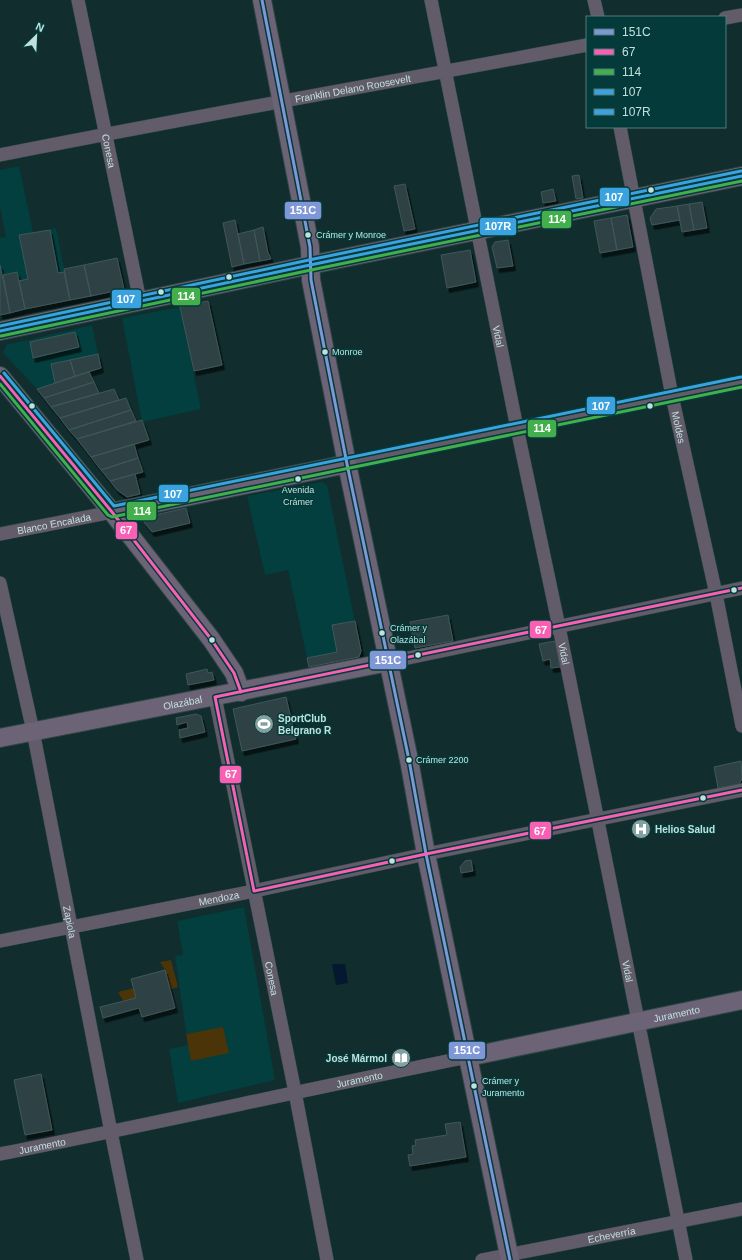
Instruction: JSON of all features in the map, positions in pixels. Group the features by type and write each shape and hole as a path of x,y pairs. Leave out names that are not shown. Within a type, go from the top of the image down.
{"main road":[{"path":"262,0 310,247 311,280 347,464 389,662 426,854 510,1257"},
{"path":"0,331 310,265 742,176"},
{"path":"0,376 112,512 225,658 234,673 241,692"},
{"name":"Blanco Encalada","path":"112,512 347,464"},
{"name":"Olazábal","path":"0,738 389,662"},
{"name":"Juramento","path":"468,1057 742,1000"}],"street":[{"name":"Conesa","path":"78,0 140,301"},
{"name":"Vidal","path":"431,0 686,1260"},
{"path":"594,0 598,16"},
{"path":"726,18 742,15"},
{"name":"Franklin Delano Roosevelt","path":"0,155 586,45"},
{"name":"Moldes","path":"620,128 672,396 716,594 742,726"},
{"name":"Blanco Encalada","path":"347,464 742,382"},
{"name":"Blanco Encalada","path":"0,534 112,512"},
{"name":"Zapiola","path":"0,584 33,732 110,1132 137,1260"},
{"name":"Olazábal","path":"389,662 742,588"},
{"name":"Conesa","path":"215,697 327,1260"},
{"name":"Mendoza","path":"0,941 254,891 426,854 742,790"},
{"name":"Juramento","path":"0,1154 468,1057"},
{"name":"Echeverría","path":"482,1260 510,1257 742,1209"}],"shaded area":[{"path":"19,166 33,232 56,228 70,300 25,309 17,272 3,275 0,265 0,238 6,237 0,207 0,170"},
{"path":"180,307 201,409 142,422 122,318"},
{"path":"92,325 101,368 37,389 3,353 6,345"},
{"path":"322,482 327,485 361,651 359,657 309,667 288,570 265,575 247,496"},
{"path":"244,907 275,1080 178,1103 169,1049 188,1045 175,956 183,955 177,921"},
{"path":"171,960 178,987 124,1002 118,992 167,980 165,970 160,962"},
{"path":"332,964 345,964 348,983 336,985"},
{"path":"223,1027 229,1053 191,1061 186,1034"}],"building":[{"path":"579,175 583,198 576,199 572,176"},
{"path":"405,184 415,229 404,231 394,186"},
{"path":"553,189 556,201 543,203 541,192"},
{"path":"702,202 707,228 694,230 689,204"},
{"path":"689,204 694,230 682,232 677,206"},
{"path":"677,206 680,220 652,225 650,218 656,209"},
{"path":"627,215 633,247 617,250 611,218"},
{"path":"611,218 617,250 600,253 594,221"},
{"path":"235,220 244,264 232,267 223,223"},
{"path":"263,227 268,253 271,259 260,261 254,230"},
{"path":"50,230 58,273 64,272 70,300 25,309 19,281 28,279 19,235"},
{"path":"254,230 260,261 244,264 238,234"},
{"path":"508,240 513,266 497,268 492,247 495,242"},
{"path":"470,250 476,282 447,288 441,255"},
{"path":"117,258 124,289 91,296 84,265"},
{"path":"0,265 10,313 0,315"},
{"path":"84,265 91,296 70,300 64,269"},
{"path":"17,272 25,309 10,313 3,275"},
{"path":"208,301 222,365 194,371 180,307"},
{"path":"75,332 79,347 33,358 30,342"},
{"path":"98,354 101,368 75,376 70,360"},
{"path":"70,360 75,376 55,383 51,364"},
{"path":"89,372 94,382 44,398 37,389"},
{"path":"94,382 99,393 51,407 44,398"},
{"path":"114,389 119,400 60,418 51,407"},
{"path":"126,398 131,410 69,430 60,418"},
{"path":"131,410 136,421 77,439 69,430"},
{"path":"142,420 149,440 91,457 77,439"},
{"path":"134,444 138,458 101,470 91,457"},
{"path":"138,458 143,472 110,481 101,470"},
{"path":"135,474 140,494 127,497 117,490 110,481"},
{"path":"186,508 190,523 152,532 144,522 146,517"},
{"path":"448,615 453,641 415,648 410,622"},
{"path":"355,621 361,651 359,657 309,667 307,658 337,652 332,625"},
{"path":"555,641 560,667 551,668 550,659 543,661 539,644"},
{"path":"207,669 208,673 212,672 214,680 188,685 186,674"},
{"name":"SportClub Belgrano R","path":"286,697 296,739 242,751 233,709"},
{"path":"196,714 201,716 205,732 180,738 179,730 188,728 187,722 177,725 176,718"},
{"path":"741,761 742,779 739,784 718,788 714,767"},
{"path":"471,860 473,871 461,873 460,867 465,861"},
{"path":"165,970 175,1008 142,1017 139,1008 103,1018 100,1007 136,998 131,979"},
{"path":"41,1074 52,1130 25,1135 14,1080"},
{"path":"460,1122 466,1157 410,1166 408,1155 413,1154 412,1146 416,1145 415,1140 447,1135 445,1124"}],"transit line":[{"name":"151C","path":"262,0 310,247 311,280 347,464 409,760 426,854 510,1260"},
{"name":"107","path":"0,326 309,260 741,171"},
{"name":"107R","path":"0,331 310,265 742,176"},
{"name":"114","path":"1,336 742,181"},
{"name":"107","path":"4,373 114,506 741,377"},
{"name":"67","path":"0,376 112,512 211,639 234,673 241,692"},
{"name":"114","path":"0,384 108,515 112,517 742,387"},
{"name":"67","path":"742,588 215,697 254,891 426,854 742,790"}],"place":[{"name":"Crámer y Monroe","path":"308,235"},
{"name":"Monroe","path":"325,352"},
{"name":"Avenida Crámer","path":"298,479"},
{"name":"Crámer y Olazábal","path":"382,633"},
{"name":"SportClub Belgrano R","path":"264,724"},
{"name":"Crámer 2200","path":"409,760"},
{"name":"Helios Salud","path":"641,829"},
{"name":"José Mármol","path":"401,1058"},
{"name":"Crámer y Juramento","path":"474,1086"}]}
